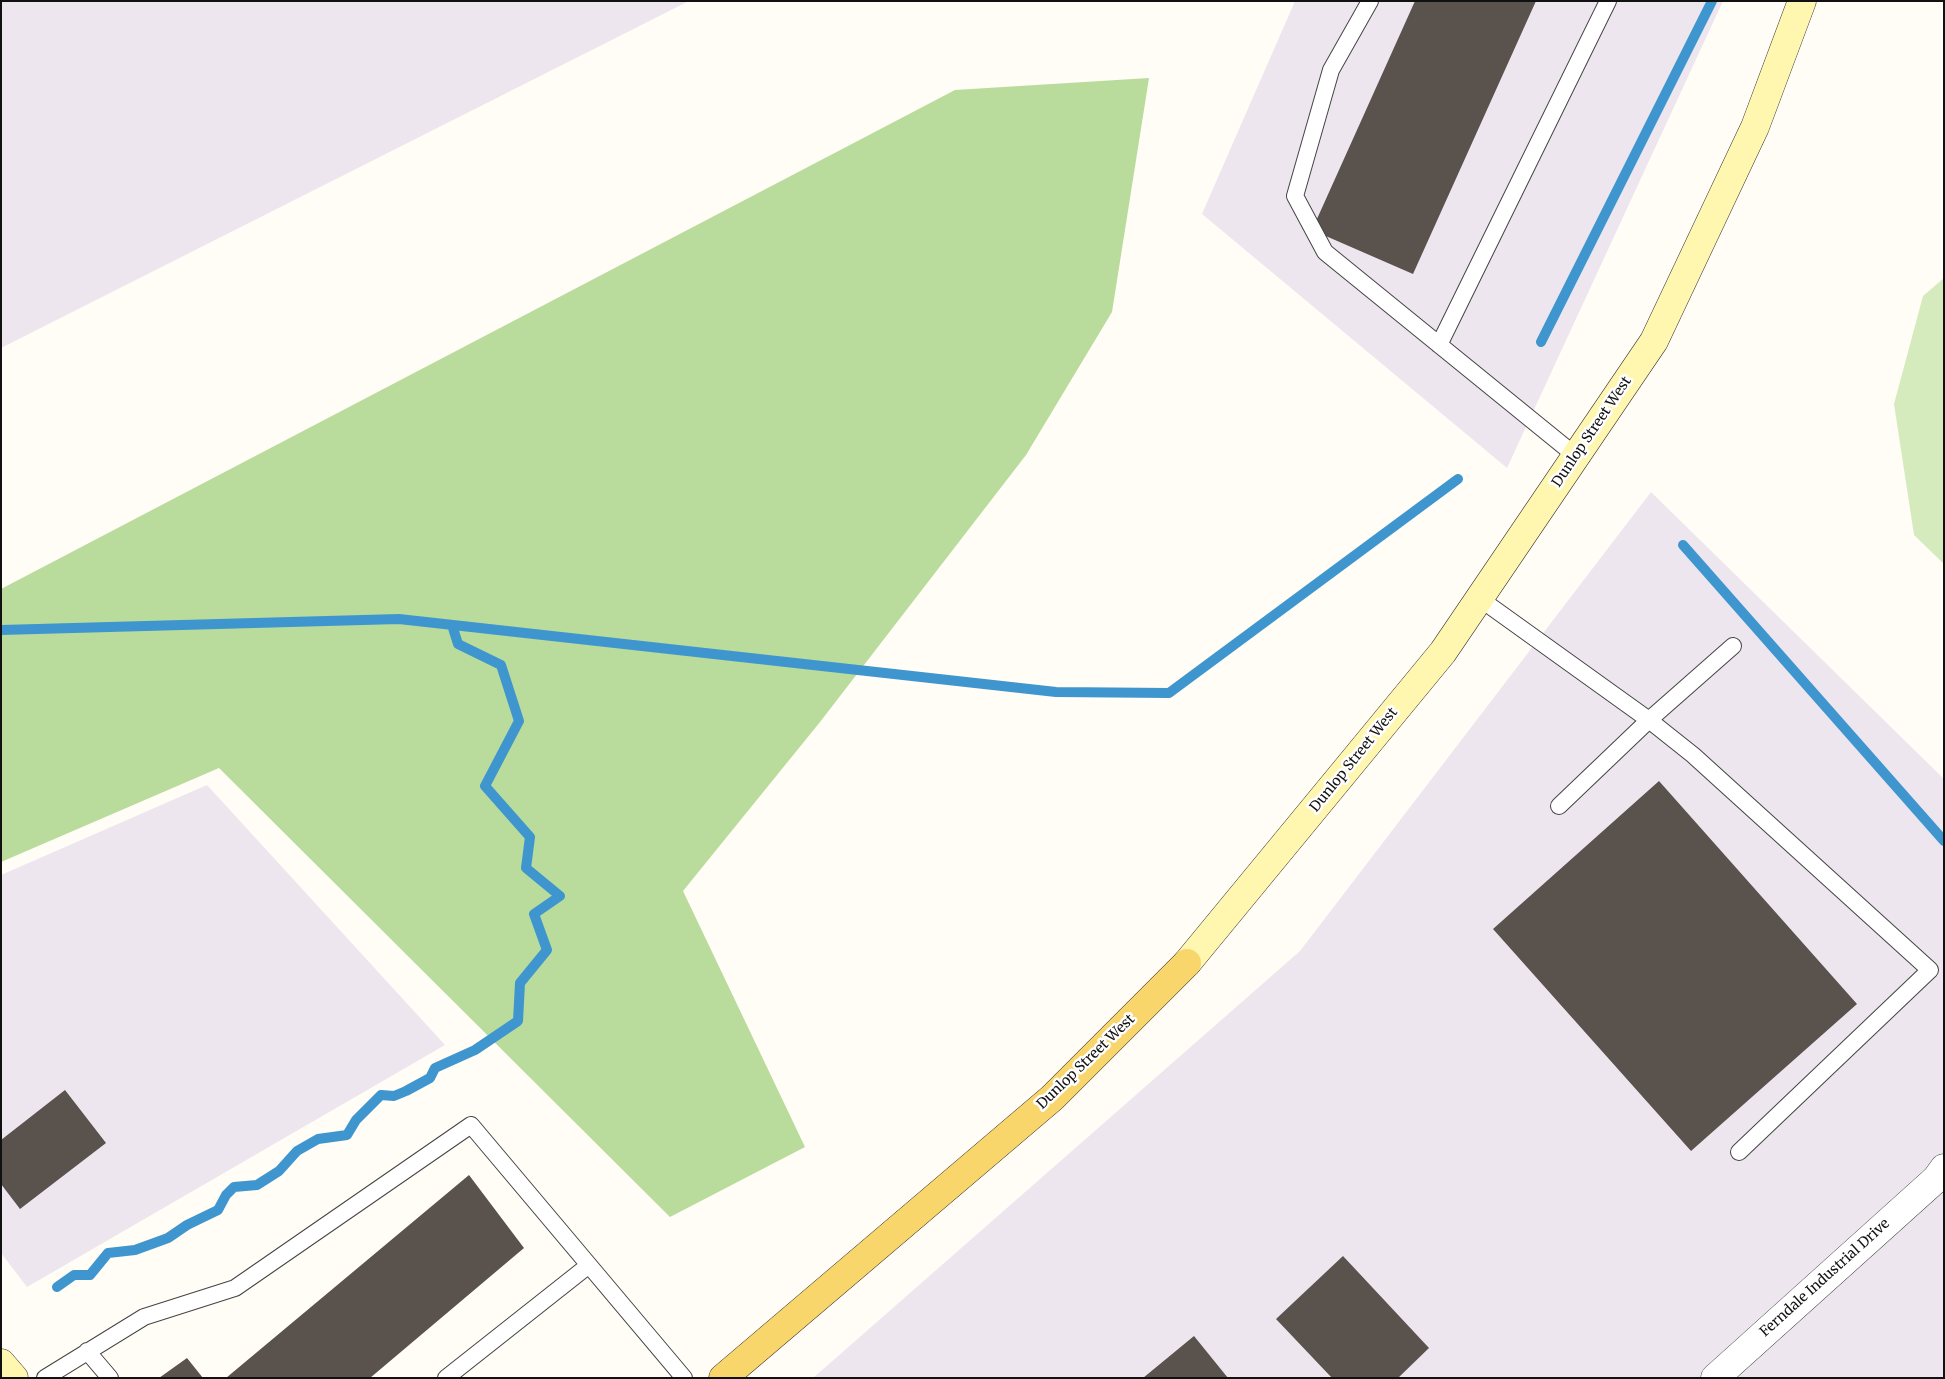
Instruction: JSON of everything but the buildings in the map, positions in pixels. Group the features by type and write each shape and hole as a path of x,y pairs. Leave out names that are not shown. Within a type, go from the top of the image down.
{"main road":[{"name":"Dunlop Street West","path":"723,1378 1052,1098 1187,963 1443,652 1654,341 1755,127 1802,1"},
{"path":"1,1363 14,1378"}],"street":[{"name":"Ferndale Industrial Drive","path":"1715,1378 1941,1174"}],"lane":[{"path":"1370,1 1331,70 1295,196 1325,252 1576,456"},
{"path":"1439,345 1608,1"},
{"path":"1479,598 1649,720 1693,755 1930,970 1739,1152"},
{"path":"1559,806 1649,720 1733,646"},
{"path":"46,1378 144,1317 235,1288 472,1125 684,1378"},
{"path":"446,1378 589,1265"},
{"path":"87,1351 110,1378"}],"shaded area":[{"path":"1,1 689,1 1,348"},
{"path":"1295,1 1723,1 1507,468 1202,214"},
{"path":"1651,492 1944,779 1944,1378 813,1378 1300,951"},
{"path":"207,785 445,1045 27,1287 1,1253 1,875"}],"green space":[{"path":"1149,78 1112,312 1026,455 820,722 683,891 805,1147 670,1217 219,768 1,862 1,589 955,90"},
{"path":"1944,278 1944,564 1914,535 1894,404 1923,296"}],"waterway":[{"path":"1541,342 1712,1"},
{"path":"1,630 399,619 1056,692 1169,693 1458,479"},
{"path":"1683,545 1944,841"},
{"path":"57,1287 74,1275 90,1275 108,1253 135,1250 168,1238 187,1225 218,1210 226,1195 234,1187 257,1185 279,1171 297,1151 318,1139 347,1135 356,1120 381,1095 394,1096 406,1091 430,1078 435,1068 475,1050 518,1021 520,983 547,950 534,914 560,896 526,868 530,837 485,786 519,721 501,665 458,644 452,625"}]}
